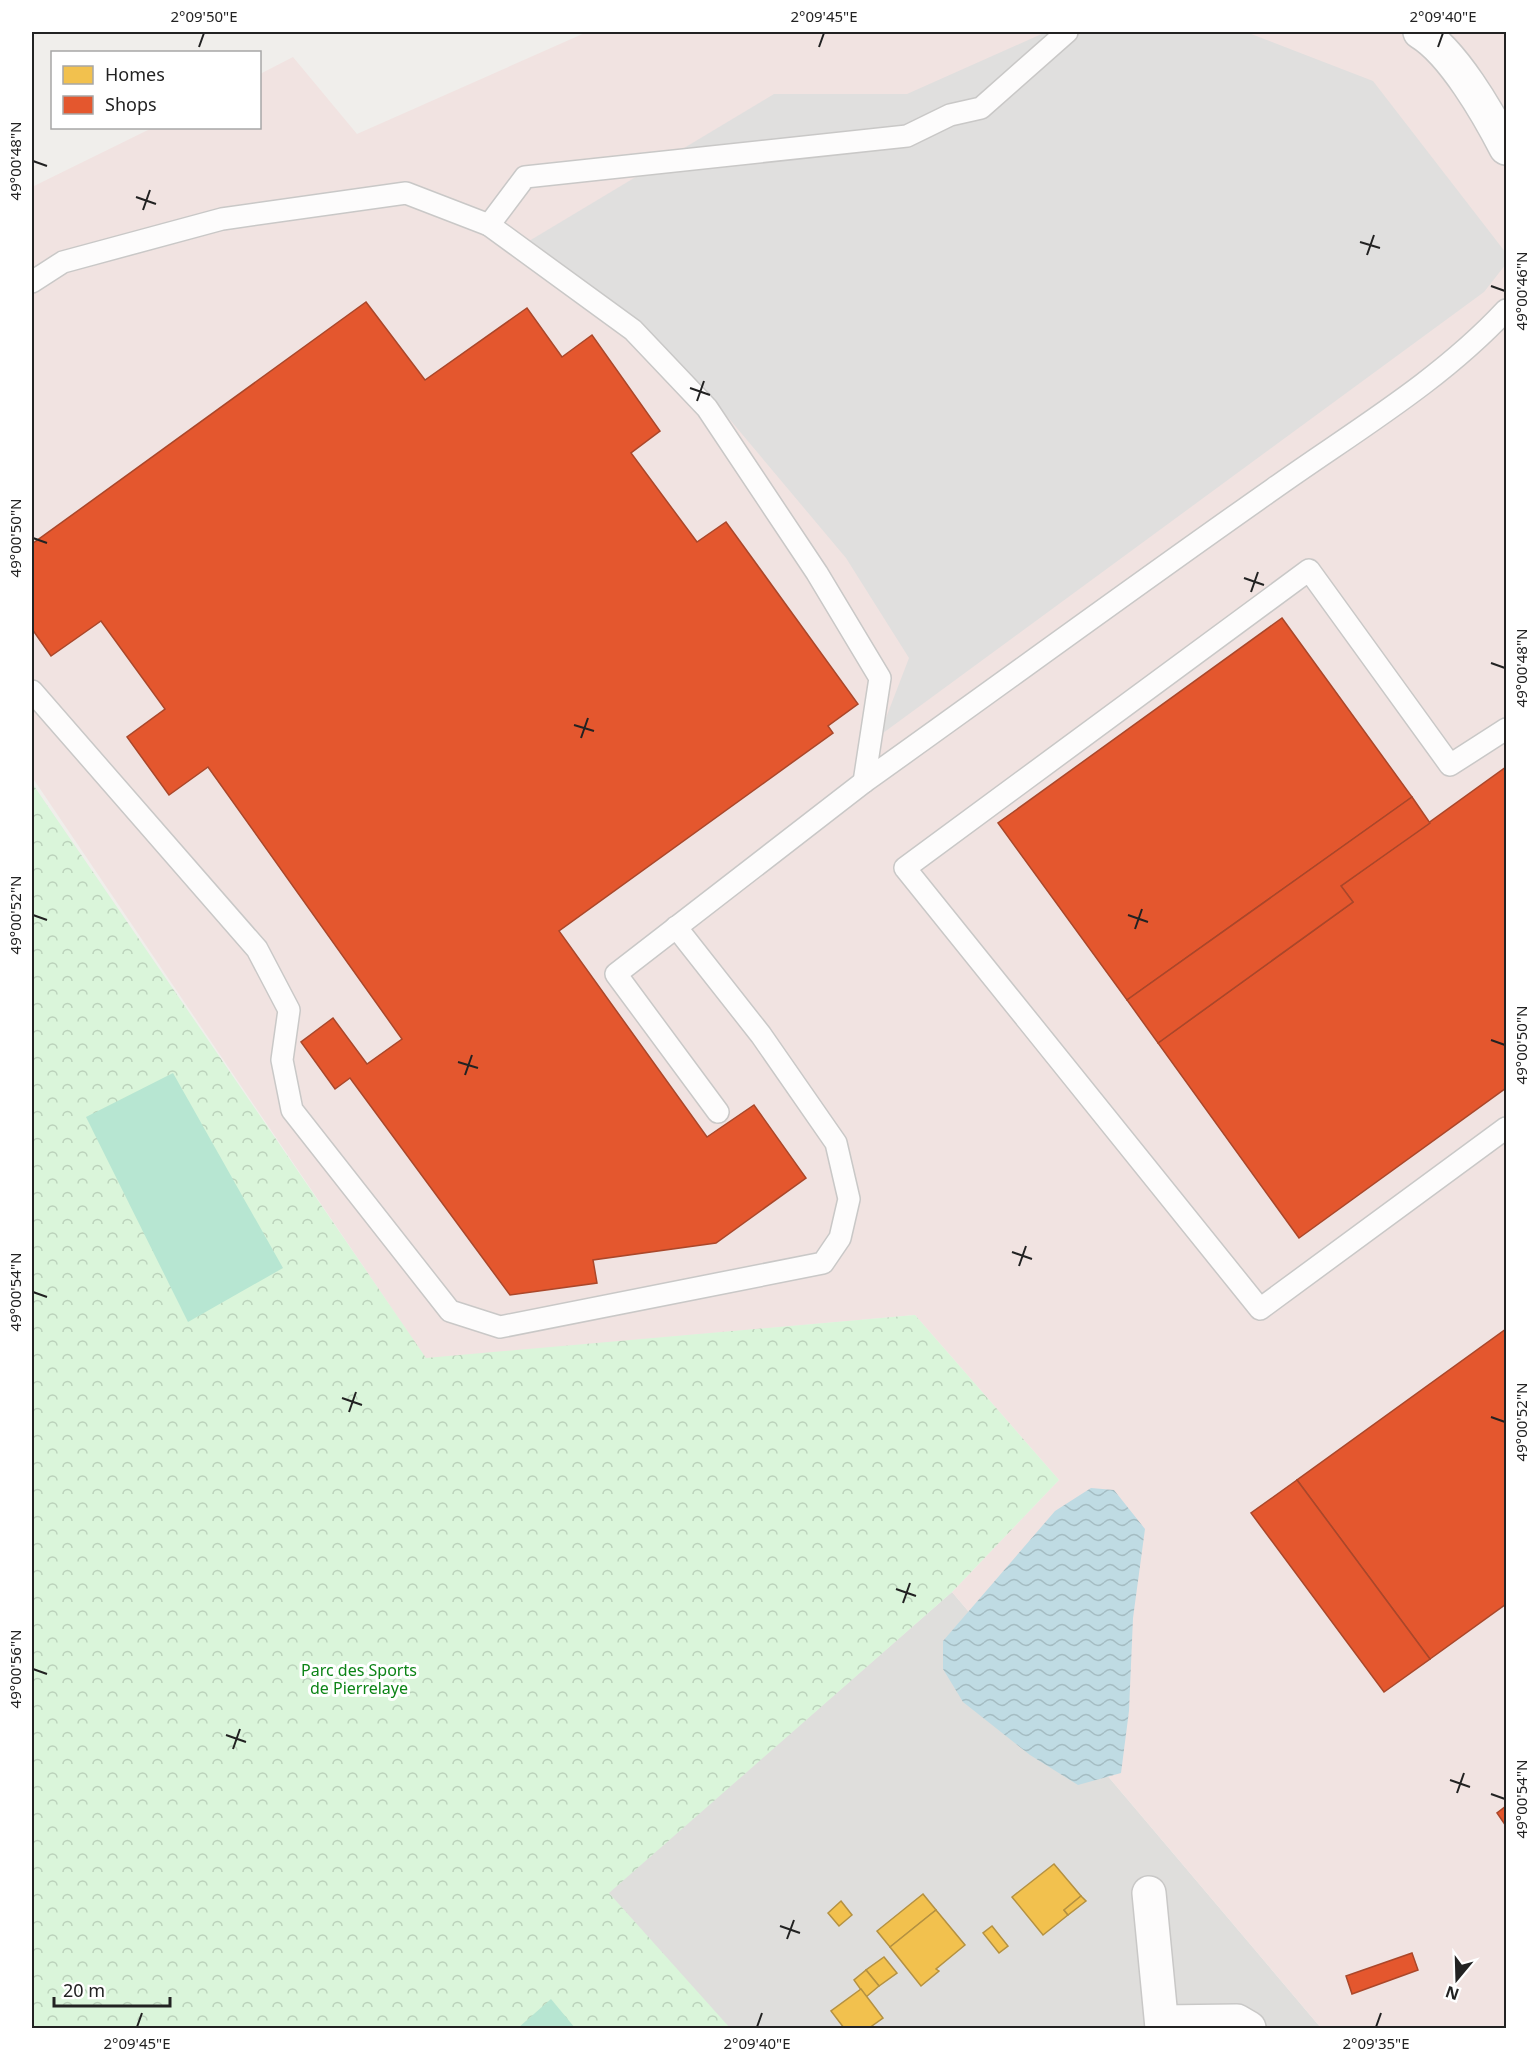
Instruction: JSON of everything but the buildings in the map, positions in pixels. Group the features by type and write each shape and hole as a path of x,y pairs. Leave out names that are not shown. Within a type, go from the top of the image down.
{"street":[{"path":"1420,32 1434,40 1485,108 1506,148"},
{"path":"1149,1893 1162,2025 1237,2021 1249,2028"}],"lane":[{"path":"489,225 525,177 907,136 950,116 981,108 1067,32"},
{"path":"32,282 63,262 222,219 406,193 489,225 633,330 707,408 817,573 880,678 864,782"},
{"path":"718,1112 616,974 864,782 1273,488 1390,410 1484,335 1506,310"},
{"path":"1506,729 1450,765 1309,570 905,868 1260,1309 1506,1128"},
{"path":"32,691 257,948 288,1010 282,1060 292,1110 450,1311 500,1327 823,1263 840,1238 849,1198 836,1143 761,1035 676,927"}],"shaded area":[{"path":"587,32 1506,32 1506,2028 1321,2028 952,1592 1059,1480 915,1315 426,1359 32,777 32,187 150,129 261,129 261,73 293,57 357,134"},
{"path":"1046,32 1246,32 1373,81 1506,253 1506,264 1484,292 879,736 909,658 846,558 715,402 524,244 774,94 907,94"},
{"path":"952,1592 1321,2028 453,2028"}],"green space":[{"name":"Parc des Sports de Pierrelaye","path":"32,783 426,1358 915,1315 1059,1480 952,1592 609,1893 730,2028 32,2028"},
{"path":"173,1073 283,1268 188,1322 86,1117"},
{"path":"551,1999 575,2028 518,2028"}],"water":[{"path":"1091,1488 1114,1490 1145,1529 1133,1618 1129,1711 1121,1773 1078,1785 1030,1755 963,1702 943,1669 943,1641 1055,1511"}]}
